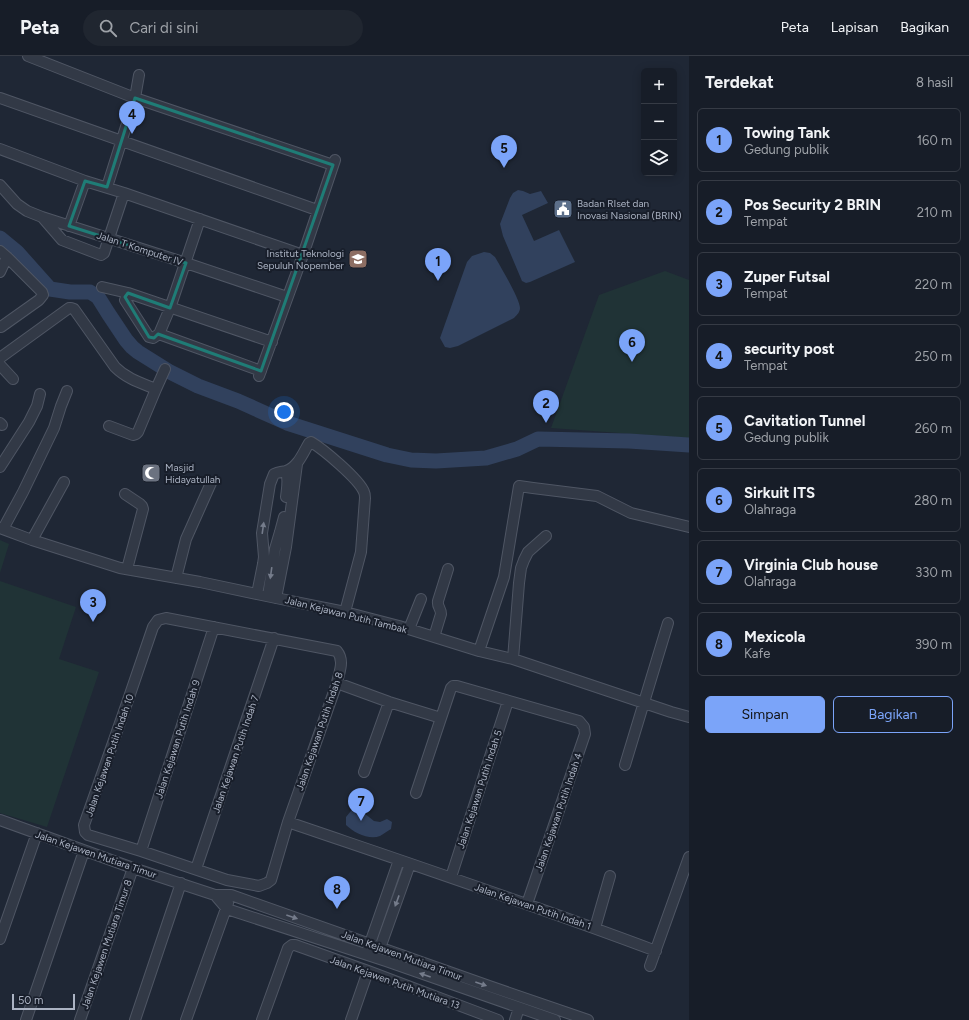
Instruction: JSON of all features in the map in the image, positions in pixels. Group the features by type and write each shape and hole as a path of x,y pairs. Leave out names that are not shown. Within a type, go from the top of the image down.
{"street":[{"path":"28,56 135,98 334,163 303,255 260,373 159,334"},
{"path":"107,187 135,98 139,75"},
{"path":"0,98 317,210"},
{"path":"0,149 85,181 107,187 303,255"},
{"path":"69,226 85,181"},
{"name":"Jalan T Komputer IV","path":"0,186 17,204 27,211 42,217 287,297"},
{"path":"42,217 62,240 101,255 104,253 124,193"},
{"path":"128,293 125,300 149,337 153,338 159,334 170,308 200,219"},
{"path":"0,272 4,254"},
{"path":"1,327 42,298 43,295 42,292 4,254"},
{"path":"102,287 128,293 272,342"},
{"path":"0,358 71,308 74,309 115,367 121,373 128,378 156,389"},
{"path":"0,366 13,380"},
{"path":"109,426 133,435 138,432 165,369"},
{"path":"2,528 23,492 54,428 67,391"},
{"path":"0,466 29,422 37,406 40,394"},
{"path":"272,597 286,547 297,464 309,442 311,442 334,459 354,479 364,493 365,498 361,552 345,612"},
{"path":"256,594 264,557 262,533 270,484 274,474 277,472 286,471 297,464"},
{"path":"272,597 275,549 284,515 287,485 286,471"},
{"path":"32,540 64,482"},
{"path":"176,578 186,539 211,483"},
{"path":"479,651 504,577 519,486 597,496 631,513 689,527"},
{"path":"125,494 142,506 127,570"},
{"name":"Jalan Kejawan Putih Tambak","path":"2,528 32,540 127,570 176,578 345,612 409,629 479,651 513,659 689,717"},
{"path":"513,659 521,568 528,552 546,536"},
{"path":"263,549 275,549"},
{"path":"434,637 441,614 438,600 448,569"},
{"path":"409,629 421,599"},
{"name":"Jalan Kejawan Putih Indah 8","path":"152,627 158,620 166,618 337,651 340,656 341,662 337,683 288,822 270,880"},
{"path":"625,765 668,623"},
{"name":"Jalan Kejawan Putih Indah 10","path":"152,627 84,825 85,832 88,835 227,880 254,886 264,885 270,880"},
{"name":"Jalan Kejawan Putih Indah 9","path":"141,851 214,627"},
{"name":"Jalan Kejawan Putih Indah 7","path":"196,869 274,638"},
{"path":"337,683 389,702 441,718"},
{"path":"416,793 451,688 453,686 508,701"},
{"name":"Jalan Kejawan Putih Indah 4","path":"508,701 579,721 584,727 585,734 527,904"},
{"name":"Jalan Kejawan Putih Indah 5","path":"451,877 508,701"},
{"path":"364,772 389,702"},
{"name":"Jalan Kejawen Mutiara Timur","path":"0,820 84,851 215,895 231,895 588,1020"},
{"name":"Jalan Kejawan Putih Indah 1","path":"288,822 451,877 656,951"},
{"path":"0,939 37,833"},
{"path":"26,1020 84,851"},
{"path":"650,966 689,857"},
{"path":"366,954 399,860"},
{"path":"380,948 410,864"},
{"name":"Jalan Kejawen Mutiara Timur 8","path":"80,1020 133,868"},
{"path":"595,928 610,876"},
{"path":"135,1020 181,883"},
{"name":"Jalan Kejawen Mutiara Timur","path":"215,895 227,909 366,954 519,1008 531,1016 555,1020"},
{"path":"186,1020 231,895"},
{"path":"268,922 273,910"},
{"name":"Jalan Kejawen Putih Mutiara 13","path":"262,1020 288,948 292,945 368,971 498,1020"},
{"path":"351,1020 368,971"},
{"path":"515,1020 519,1008"}],"highlighted area":[{"path":"135,98 333,165 261,371 158,334 154,338 149,337 125,297 128,293 170,308 186,263 69,226 85,181 107,187"}],"green space":[{"path":"665,271 689,280 689,438 551,428 599,295"},
{"path":"0,540 9,544 0,573"},
{"path":"0,581 76,607 59,659 99,672 47,827 0,813"}],"water":[{"path":"518,190 530,194 541,191 548,203 522,215 534,241 559,230 575,262 526,283 522,281 503,236 500,224 510,198 513,193"},
{"path":"484,252 490,253 495,257 517,298 520,308 519,311 514,318 458,346 450,348 445,347 440,338 467,262 472,256"},
{"path":"355,806 374,821 380,822 387,819 392,822 391,829 376,837 362,835 353,831 346,825 346,817"}],"waterway":[{"path":"0,238 17,252 50,289 70,292 90,292 98,297 132,347 170,372 198,386 238,401 287,423 387,455 411,460 436,461 486,458 517,449 538,439 629,441 689,445"}],"place":[{"name":"security post","path":"132,134"},
{"name":"Cavitation Tunnel","path":"504,168"},
{"name":"Badan RIset dan Inovasi Nasional (BRIN)","path":"563,209"},
{"name":"Institut Teknologi Sepuluh Nopember","path":"358,259"},
{"name":"Towing Tank","path":"438,281"},
{"name":"Sirkuit ITS","path":"632,362"},
{"name":"Pos Security 2 BRIN","path":"546,423"},
{"name":"Masjid Hidayatullah","path":"151,473"},
{"name":"Zuper Futsal","path":"93,622"},
{"name":"Virginia Club house","path":"361,821"},
{"name":"Mexicola","path":"337,909"}]}
